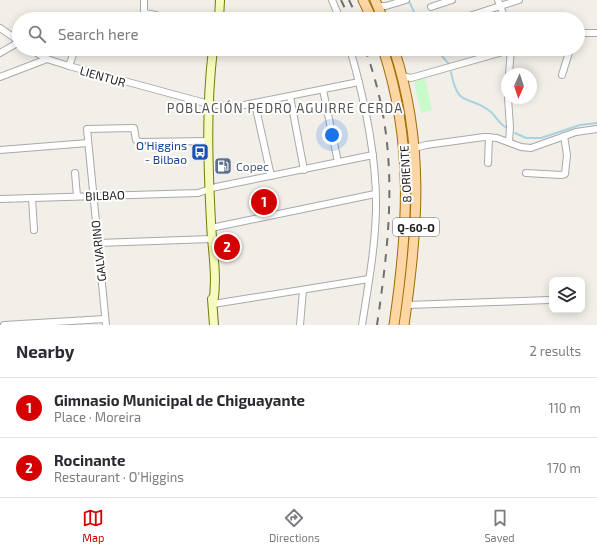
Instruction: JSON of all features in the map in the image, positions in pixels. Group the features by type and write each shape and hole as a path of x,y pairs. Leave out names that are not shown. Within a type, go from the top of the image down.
{"main road":[{"path":"219,12 220,0"},
{"path":"363,0 369,12"},
{"path":"213,56 208,141 211,228 209,253 214,325"},
{"path":"210,94 217,56"},
{"name":"8 ORIENTE","path":"385,56 398,109 405,159 406,230 394,325"},
{"name":"8 ORIENTE","path":"396,56 402,76 415,148 417,216 404,325"},
{"path":"389,68 397,75 402,76"},
{"path":"405,159 409,152 415,148"}],"street":[{"path":"144,0 144,12"},
{"path":"332,0 337,12"},
{"path":"376,3 386,6 406,0"},
{"path":"431,7 452,0"},
{"path":"477,12 499,3 519,0"},
{"path":"0,28 12,37"},
{"path":"585,33 597,33"},
{"path":"0,53 12,46"},
{"name":"LIENTUR","path":"42,56 69,66 209,104 234,107 359,82"},
{"path":"69,66 73,56"},
{"path":"352,56 359,82 373,155 375,194 374,238 362,325"},
{"path":"402,76 412,78 488,56"},
{"path":"510,68 511,56"},
{"path":"562,76 568,56"},
{"path":"0,77 47,59"},
{"path":"323,90 338,162"},
{"path":"290,96 304,170"},
{"path":"255,104 271,176"},
{"path":"508,104 509,142"},
{"name":"GALVARINO","path":"105,322 87,129 134,128 136,140 140,142 208,141"},
{"path":"415,148 439,143 490,137 521,147 530,148 564,136 597,129"},
{"path":"526,173 564,175 567,161 564,136"},
{"path":"488,163 490,137"},
{"path":"0,150 88,144"},
{"name":"BILBAO","path":"0,198 198,193 373,155"},
{"path":"75,173 77,196"},
{"path":"211,228 375,194"},
{"path":"32,198 34,230"},
{"path":"98,244 211,239"},
{"path":"213,304 369,279"},
{"path":"300,325 303,290"},
{"path":"407,305 549,300"},
{"path":"4,325 105,322"}],"green space":[{"path":"425,78 432,110 421,113 414,82"},
{"path":"396,79 400,81 411,144 408,147"},
{"path":"411,222 413,226 401,325 397,325"}],"waterway":[{"path":"410,3 414,12"},
{"path":"442,56 448,63"},
{"path":"451,72 457,92 461,97 484,107 507,128"},
{"path":"515,133 526,138 541,138 580,125 597,123"}],"railway":[{"path":"341,0 347,12"},
{"path":"349,0 355,12"},
{"path":"367,56 384,118 388,152 389,220 377,325"}],"place":[{"name":"O'Higgins - Bilbao","path":"200,152"},
{"name":"Copec","path":"223,166"},
{"name":"Gimnasio Municipal de Chiguayante","path":"264,202"},
{"name":"Rocinante","path":"227,247"}],"district":[{"name":"POBLACIÓN PEDRO AGUIRRE CERDA","path":"285,108"}]}
